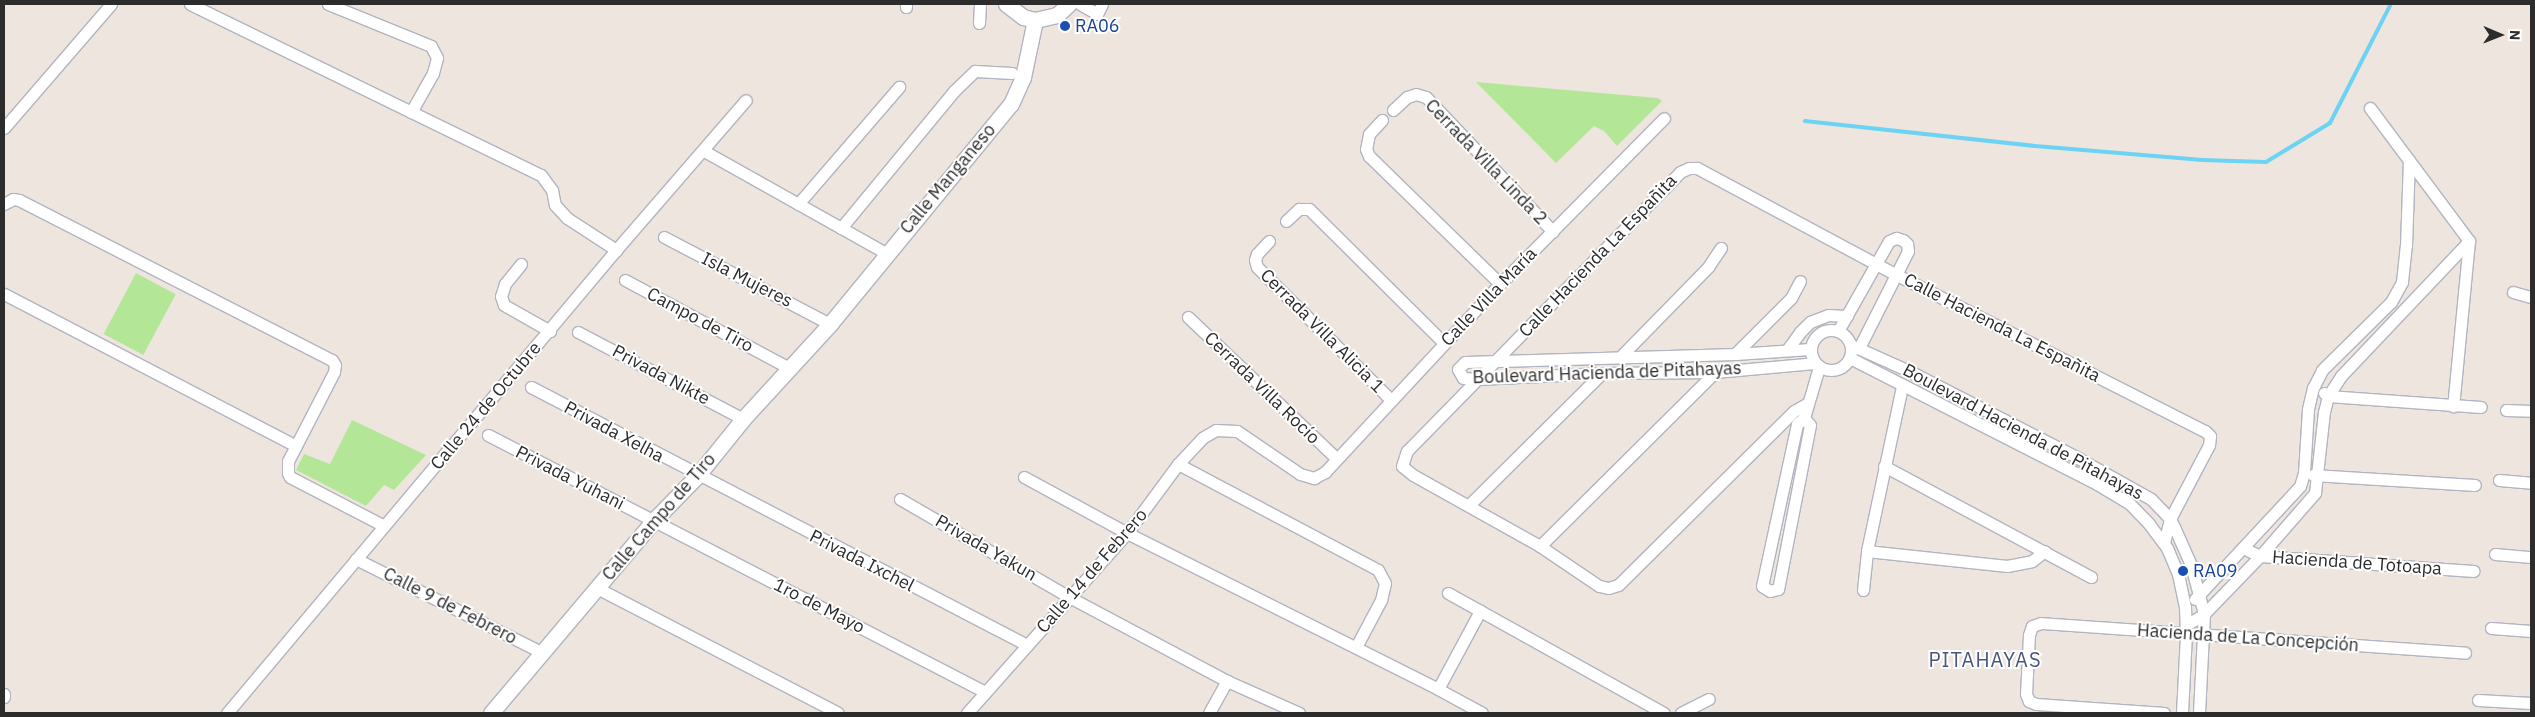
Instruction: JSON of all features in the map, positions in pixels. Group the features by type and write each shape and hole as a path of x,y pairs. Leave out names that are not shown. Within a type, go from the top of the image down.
{"street":[{"path":"4,128 110,4"},
{"path":"190,4 206,7 411,112 541,175 552,190 555,205 567,218 616,250"},
{"path":"328,4 431,46 437,58 433,73 411,112"},
{"path":"979,22 980,4"},
{"path":"1006,4 1023,17 1035,20 1057,15 1069,4"},
{"path":"1080,4 1097,14 1102,4"},
{"name":"Calle Manganeso","path":"830,324 886,253 1011,104 1023,77 1035,20"},
{"path":"840,228 954,92 975,71 1012,73"},
{"path":"798,204 899,87"},
{"name":"Cerrada Villa Linda 2","path":"1394,110 1407,97 1416,94 1426,97 1553,232"},
{"name":"Calle 24 de Octubre","path":"227,713 550,331 616,250 704,151 746,100"},
{"path":"2370,108 2469,241 2453,406"},
{"name":"Calle Villa María","path":"1314,478 1325,472 1500,284 1664,118"},
{"path":"1382,120 1369,134 1366,148 1369,156 1500,284"},
{"path":"704,151 886,253"},
{"path":"2184,607 2199,596 2300,486 2304,473 2308,409 2313,388 2322,370 2391,302 2402,282 2406,245 2408,160"},
{"name":"Calle Hacienda La Españita","path":"1808,404 1794,411 1618,585 1608,588 1598,586 1540,546 1413,475 1402,466 1406,452 1680,172 1689,168 1698,168 1895,274 2205,431 2210,436 2209,445 2170,519 2164,543"},
{"path":"4,204 13,199 19,200 332,360 335,365 334,372 288,461 288,472 290,477 384,526"},
{"path":"1286,222 1299,209 1309,209 1444,343"},
{"name":"Isla Mujeres","path":"664,237 830,324"},
{"path":"1817,365 1830,370 1836,370 1842,367 1850,358 1908,251 1903,240 1896,238 1889,241 1838,331"},
{"name":"Cerrada Villa Alicia 1","path":"1269,241 1254,260 1258,267 1391,400"},
{"path":"2186,629 2204,614 2260,556 2315,493 2324,412 2328,396 2341,376 2469,241"},
{"path":"1620,357 1708,267 1721,248"},
{"path":"522,264 505,284 501,296 504,305 550,331"},
{"name":"Campo de Tiro","path":"625,280 789,368"},
{"path":"1735,354 1791,298 1800,281"},
{"path":"2402,282 2417,296"},
{"path":"2513,292 2531,297"},
{"path":"4,294 296,446"},
{"path":"1787,350 1810,322 1828,315 1847,316"},
{"name":"Cerrada Villa Rocío","path":"1188,317 1336,458"},
{"name":"Calle Campo de Tiro","path":"491,713 653,521 697,476 743,419 830,324"},
{"path":"1804,418 1810,425 1778,589 1770,591 1762,586 1797,424 1804,418 1817,365 1810,349 1812,343 1819,332 1832,329 1846,336 1855,346"},
{"name":"Privada Nikte","path":"578,332 743,419"},
{"name":"Boulevard Hacienda de Pitahayas","path":"1855,346 2151,498 2170,519 2191,565 2204,614 2199,713"},
{"name":"Boulevard Hacienda de Pitahayas","path":"1810,349 1735,354 1465,362 1458,369 1463,378 1478,379 1602,373 1715,372 1817,365"},
{"name":"Boulevard Hacienda de Pitahayas","path":"1850,358 2113,494 2128,503 2149,524 2164,543 2178,574 2184,607 2186,629 2182,713"},
{"path":"1540,546 1715,372"},
{"path":"1469,505 1602,373"},
{"path":"1862,590 1867,551 1902,386"},
{"name":"Privada Xelha","path":"531,388 697,476"},
{"path":"2313,388 2328,396 2481,407"},
{"path":"2506,410 2531,411"},
{"name":"Calle 14 de Febrero","path":"967,713 1127,533 1178,464 1202,438 1216,430 1237,431 1300,474 1314,478"},
{"name":"Privada Yuhani","path":"488,435 653,521"},
{"path":"1178,464 1378,570 1385,582 1381,600 1356,647"},
{"path":"1884,466 2091,577"},
{"path":"2304,473 2318,476 2476,485"},
{"name":"Privada Ixchel","path":"697,476 1027,645"},
{"path":"1024,477 1127,533 1438,688 1482,713"},
{"path":"2499,480 2531,483"},
{"name":"Privada Yakun","path":"900,499 1071,598 1227,681 1296,713"},
{"name":"1ro de Mayo","path":"653,521 985,692"},
{"name":"Hacienda de Totoapa","path":"2243,548 2260,556 2473,571"},
{"path":"1867,551 2007,566 2032,562 2045,551"},
{"path":"2494,554 2531,557"},
{"name":"Calle 9 de Febrero","path":"356,559 543,653"},
{"path":"597,588 838,713"},
{"path":"1448,593 1664,713"},
{"path":"1438,688 1480,611"},
{"name":"Hacienda de La Concepción","path":"2164,713 2036,704 2029,701 2026,694 2029,635 2032,626 2041,622 2186,629 2203,636 2465,653"},
{"path":"2491,628 2531,630"},
{"path":"1209,713 1227,681"},
{"path":"1681,713 1709,699"},
{"path":"2478,700 2531,703"}],"green space":[{"path":"1476,82 1658,98 1662,101 1617,146 1604,131 1594,126 1556,163"},
{"path":"136,273 176,294 143,355 104,334"},
{"path":"352,420 426,455 394,490 384,485 366,506 296,470 304,454 330,464"}],"waterway":[{"path":"1805,121 2035,146 2202,160 2266,162 2330,123 2391,4"}],"place":[{"name":"RA06","path":"1065,26"},
{"name":"RA09","path":"2183,571"}],"district":[{"name":"PITAHAYAS","path":"1985,659"}]}
